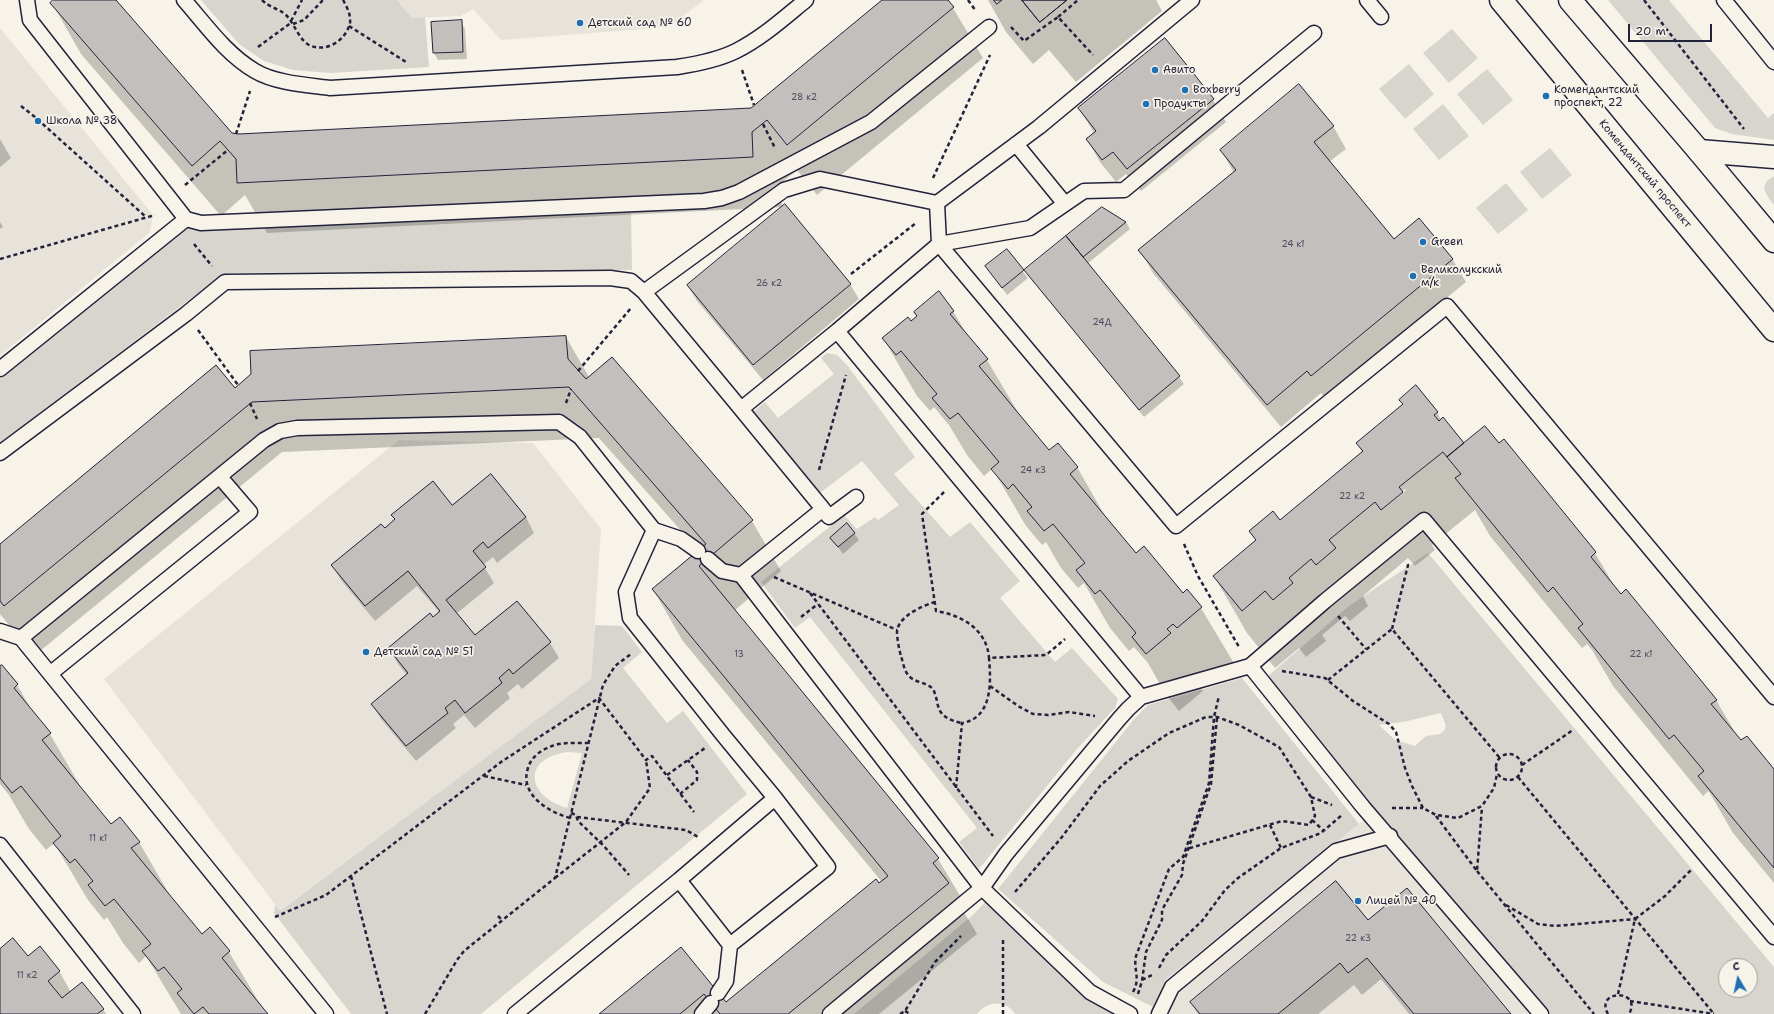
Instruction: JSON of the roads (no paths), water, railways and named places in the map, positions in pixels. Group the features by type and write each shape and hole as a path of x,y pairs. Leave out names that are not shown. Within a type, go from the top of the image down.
{"main road":[{"name":"Комендантский проспект","path":"1502,0 1774,330"},
{"path":"1570,0 1774,241"},
{"path":"1699,151 1774,157"}],"lane":[{"path":"27,0 30,20 169,197 182,222"},
{"path":"184,0 231,54 256,72 291,83 330,88 677,67 705,62 736,51 767,32 806,0"},
{"path":"644,292 784,190 820,179 939,203 1016,144 1192,0"},
{"path":"1367,0 1381,17"},
{"path":"1724,0 1774,62"},
{"path":"0,369 182,222 201,224 704,201 722,198 739,192 871,122 989,27"},
{"path":"741,409 837,331 939,244 1030,228 1084,191 1124,190 1314,33"},
{"path":"1016,144 1065,204"},
{"path":"939,203 939,244 1176,526 1447,306 1774,697"},
{"path":"0,453 186,314 225,282 610,278 631,281 644,292 829,517 856,497"},
{"path":"837,331 852,352 958,477 1141,698"},
{"path":"21,638 264,440 280,431 297,428 559,422 580,437 654,530 681,539 722,571 746,571 823,510"},
{"path":"51,673 250,512 220,477"},
{"path":"830,1014 982,888 1006,854 1128,708 1141,698 1250,666 1325,601 1424,520 1774,937"},
{"path":"654,530 626,592 630,618 775,798 828,867 730,945"},
{"path":"746,571 982,888 1090,992 1129,1014"},
{"path":"0,631 21,638 51,673 326,1014"},
{"path":"1250,666 1363,806 1541,1014"},
{"path":"515,1014 679,880 775,798"},
{"path":"1159,1014 1172,987 1336,851 1390,836"},
{"path":"0,846 133,1014"},
{"path":"679,880 730,945 726,981 710,1003"}],"place":[{"name":"Детский сад № 60","path":"580,23"},
{"name":"Авито","path":"1155,70"},
{"name":"Boxberry","path":"1185,90"},
{"name":"Комендантский проспект, 22","path":"1546,96"},
{"name":"Продукты","path":"1146,104"},
{"name":"Школа № 38","path":"38,121"},
{"name":"Green","path":"1423,242"},
{"name":"Великолукский м/к","path":"1413,276"},
{"name":"Детский сад № 51","path":"366,652"},
{"name":"Лицей № 40","path":"1358,901"}]}
